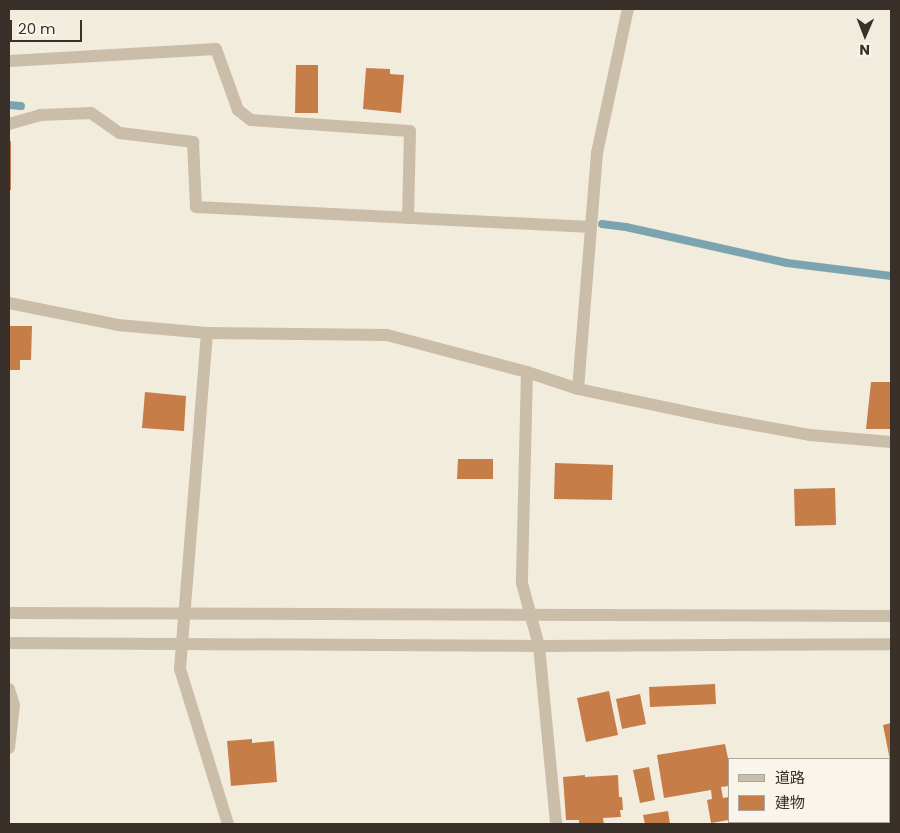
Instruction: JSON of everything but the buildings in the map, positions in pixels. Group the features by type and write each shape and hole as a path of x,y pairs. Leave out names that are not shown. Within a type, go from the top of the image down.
{"street":[{"path":"578,389 597,153 628,9"},
{"path":"9,61 216,49 238,110 250,120 410,131 408,218"},
{"path":"9,124 40,115 91,113 120,134 193,142 196,207 590,227"},
{"path":"9,303 118,325 207,333 387,335 527,372 578,389 810,435 891,442"},
{"path":"207,333 180,668 228,824"},
{"path":"527,372 522,583 539,646 556,824"},
{"path":"9,613 891,616"},
{"path":"9,644 539,646 891,644"},
{"path":"9,689 14,704 9,748"}],"waterway":[{"path":"9,105 21,106"},
{"path":"602,224 626,227 787,263 891,276"}]}
